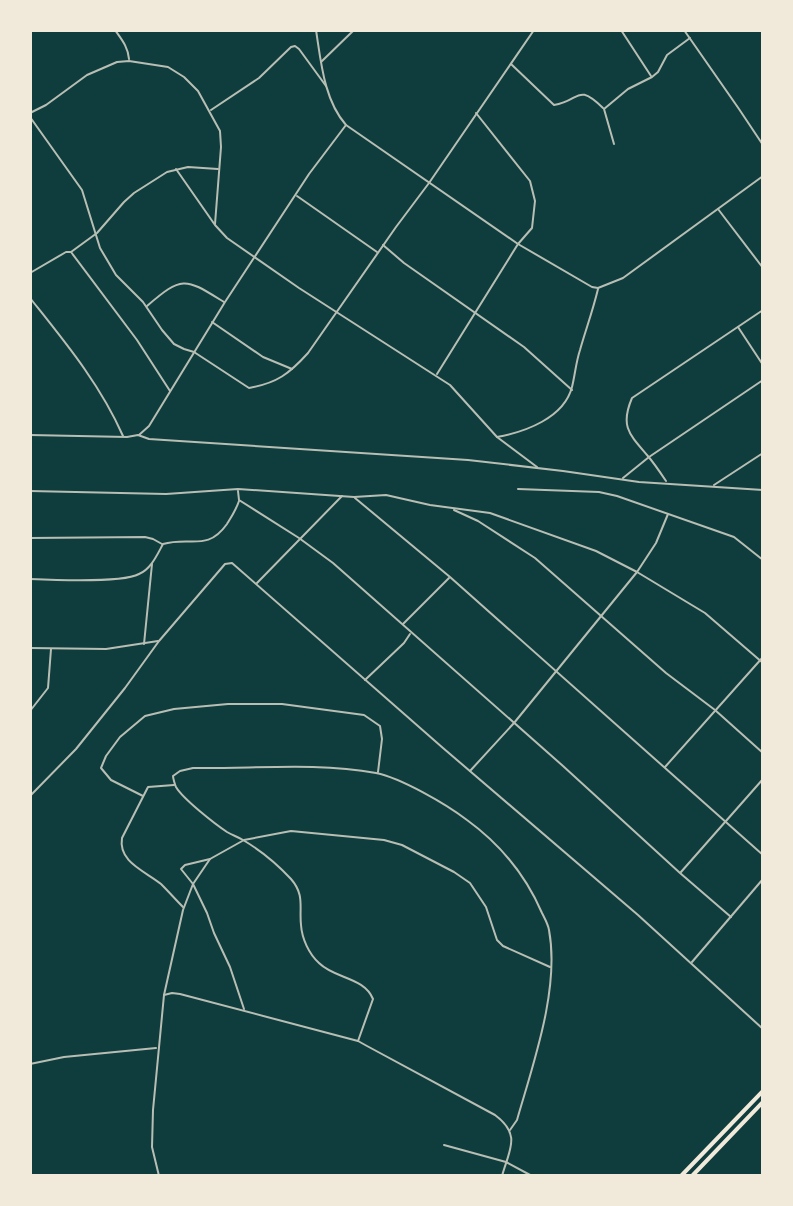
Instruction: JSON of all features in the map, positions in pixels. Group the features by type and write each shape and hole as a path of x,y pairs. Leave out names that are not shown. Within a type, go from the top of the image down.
{"highway":[{"path":"681,1176 763,1091"},
{"path":"692,1176 763,1102"}],"street":[{"path":"115,30 128,52 129,61"},
{"path":"316,30 327,88 335,112 346,125 518,244 592,287 598,288 623,278 763,176"},
{"path":"321,62 354,30"},
{"path":"215,225 220,131 198,91 168,67 117,62 87,75 30,115 82,190 100,248 116,275 174,344 194,352 249,388 282,378 308,353 534,30"},
{"path":"621,30 652,77"},
{"path":"684,30 763,145"},
{"path":"604,109 628,89 652,77 667,55 690,38"},
{"path":"209,110 259,78 295,46 327,88"},
{"path":"511,64 554,105 568,101 577,94 587,94 604,109 614,144"},
{"path":"436,375 518,244 532,228 535,201 530,181 476,113"},
{"path":"138,435 149,426 225,302 309,174 346,125"},
{"path":"30,273 71,252 97,233 134,193 167,172 188,167 219,169"},
{"path":"176,169 227,238 436,375 456,390 497,437 538,468"},
{"path":"296,195 378,252"},
{"path":"718,209 763,268"},
{"path":"383,245 524,347 572,390"},
{"path":"71,252 137,340 170,392"},
{"path":"146,307 178,283 188,282 225,302"},
{"path":"497,437 526,430 560,408 572,390 598,288"},
{"path":"30,298 103,395 123,437"},
{"path":"667,483 627,428 627,411 632,398 763,310"},
{"path":"212,322 263,357 293,370"},
{"path":"738,327 763,365"},
{"path":"621,480 649,457 763,380"},
{"path":"31,434 138,435 149,439 468,460 621,480 763,490"},
{"path":"713,486 763,453"},
{"path":"30,579 124,578 140,574 152,563 163,544 207,541 219,535 236,511 238,489"},
{"path":"30,491 166,494 238,489 354,497 386,495 490,513 596,551 705,613 762,660 665,767"},
{"path":"518,489 599,492 617,496 734,537 763,560"},
{"path":"257,584 342,496"},
{"path":"354,497 450,577 763,855"},
{"path":"239,500 333,563 731,917"},
{"path":"449,508 478,521 535,558 763,753"},
{"path":"470,771 514,723 637,572 656,543 668,514"},
{"path":"30,538 145,537 163,544"},
{"path":"144,644 152,563"},
{"path":"30,796 76,749 159,641 225,564 232,563 692,963 763,1029"},
{"path":"402,625 450,577"},
{"path":"365,680 411,633"},
{"path":"30,648 106,649 159,641"},
{"path":"30,711 48,688 51,648"},
{"path":"143,796 111,780 101,768 120,737 145,716 174,709 228,704 282,704 364,715 380,726 382,739 378,774"},
{"path":"358,1041 373,999 370,991 317,962 305,942 301,927 302,901 292,880 244,840 225,831 184,796 175,785 173,776 180,771 193,768 325,768 378,774 419,790 460,814 481,830 511,861 536,899 549,928 551,968 544,1020 517,1120 510,1130"},
{"path":"680,873 763,779"},
{"path":"175,785 148,787 120,848 126,858 159,883 184,908"},
{"path":"244,1010 230,967 193,884 181,867 210,859 244,840 291,831 370,838 402,845 454,872 470,883 486,907 497,940 503,946 551,968"},
{"path":"159,1176 152,1147 153,1110 164,995 184,908 193,884 210,859"},
{"path":"692,963 763,879"},
{"path":"164,995 180,994 358,1041 505,1123 510,1130 511,1148 502,1176"},
{"path":"30,1064 64,1057 158,1047"},
{"path":"444,1145 506,1162 532,1176"}]}
